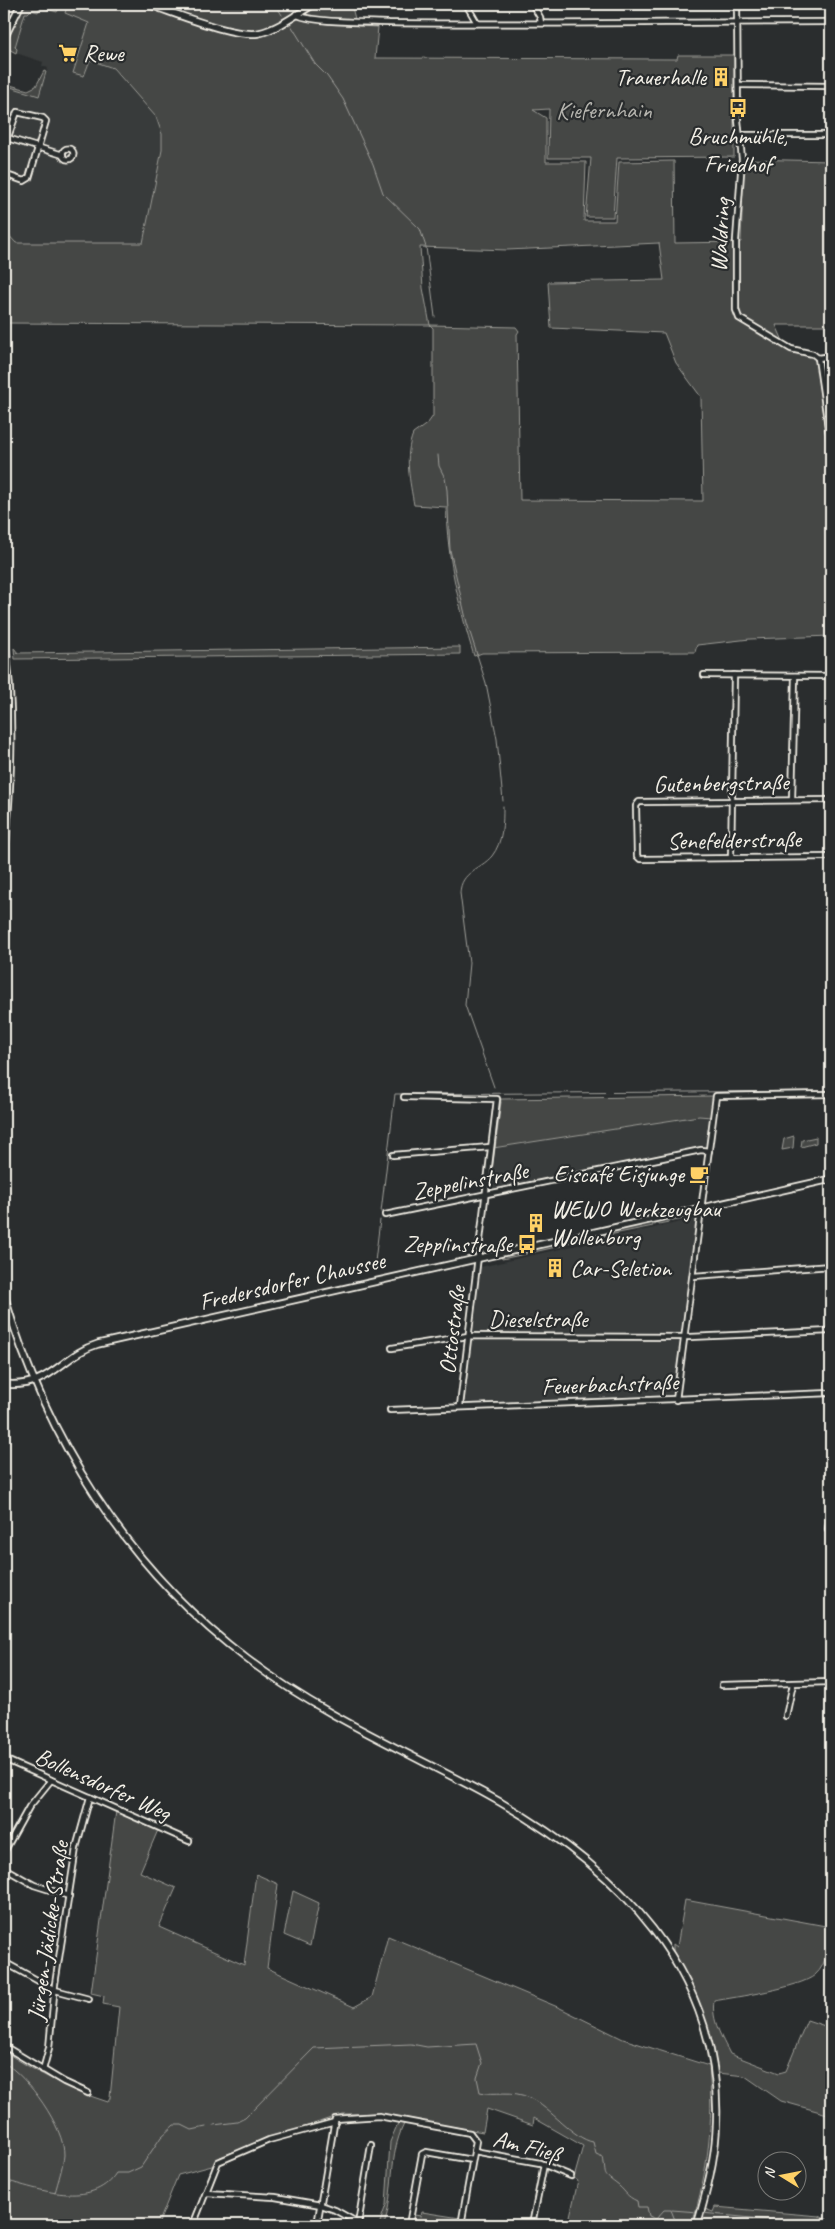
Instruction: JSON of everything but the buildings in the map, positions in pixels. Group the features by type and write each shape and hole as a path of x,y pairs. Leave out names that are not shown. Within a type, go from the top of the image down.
{"main road":[{"path":"4,38 21,4"},
{"path":"147,4 232,31 250,34 266,30 314,4"},
{"path":"4,636 9,670 11,733 10,796 4,860"},
{"name":"Fredersdorfer Chaussee","path":"4,1384 33,1381 49,1376 81,1350 98,1344 831,1179"},
{"path":"4,1295 33,1381 76,1467 112,1521 167,1587 204,1624 248,1660 303,1697 512,1809 575,1851 600,1871 632,1903 668,1948 683,1973 699,2009 714,2070 716,2131 711,2171 697,2225"}],"street":[{"path":"466,4 477,24"},
{"path":"532,4 541,23"},
{"name":"Waldring","path":"737,4 738,85 742,159 736,240 737,315 791,349 813,354 818,358"},
{"path":"296,14 301,18 318,20 477,24 831,22"},
{"path":"738,85 831,86"},
{"path":"4,148 5,137 17,112 43,118 47,125 29,178 24,181 4,174"},
{"path":"740,135 825,135 831,141"},
{"path":"5,137 62,155"},
{"path":"831,356 818,358 830,422 831,448"},
{"path":"704,675 831,676"},
{"path":"730,858 734,675"},
{"path":"792,800 795,676"},
{"name":"Gutenbergstraße","path":"637,858 637,803 831,800"},
{"name":"Senefelderstraße","path":"637,858 831,857"},
{"path":"676,1400 717,1095 831,1094"},
{"name":"Ottostraße","path":"404,1097 497,1099 460,1406"},
{"path":"393,1155 490,1146"},
{"name":"Zeppelinstraße","path":"385,1215 485,1196 701,1150 709,1151"},
{"path":"693,1276 831,1266"},
{"name":"Dieselstraße","path":"392,1348 468,1336 684,1336 831,1331"},
{"name":"Feuerbachstraße","path":"390,1410 831,1393"},
{"path":"830,1533 831,1508"},
{"path":"722,1685 831,1682"},
{"path":"786,1716 793,1684"},
{"name":"Bollensdorfer Weg","path":"4,1759 189,1841"},
{"path":"4,1852 29,1807 51,1780"},
{"name":"Jürgen-Jädicke-Straße","path":"42,2070 49,2048 68,1896 81,1824 90,1797"},
{"path":"4,1868 34,1885 68,1896"},
{"path":"4,1962 55,1990 88,1999"},
{"path":"4,2046 42,2070 88,2092"},
{"path":"193,2225 218,2162 270,2140 335,2120 381,2117 470,2133 474,2136 474,2151 461,2225"},
{"path":"317,2225 335,2120"},
{"path":"206,2193 274,2197 321,2206 335,2210 358,2224 371,2145"},
{"name":"Am Fließ","path":"474,2151 544,2164 571,2176"},
{"path":"409,2225 422,2154 426,2152 472,2160"},
{"path":"532,2225 544,2164"}],"shaded area":[{"path":"27,4 108,4 113,68 156,117 162,135 162,150 143,243 15,243 4,230 4,85 39,96 48,68 42,66 43,62 7,50"},
{"path":"699,1116 711,1117 708,1145 493,1191 492,1182 496,1147"},
{"path":"698,1218 674,1393 671,1396 466,1403 463,1400 480,1267"}],"green space":[{"path":"23,4 61,4 57,12 40,7 38,12 31,10 25,13 15,47 17,49 16,53 5,47"},
{"name":"Kiefernhain","path":"68,4 351,4 357,26 378,27 375,58 677,59 678,55 734,55 734,157 617,158 613,217 586,217 591,158 548,158 549,109 533,110 546,118 546,162 586,162 584,221 615,221 619,162 674,161 675,243 741,242 744,159 831,161 831,325 776,325 787,350 815,357 831,473 831,636 750,639 697,645 695,652 482,653 474,656 463,619 451,564 446,507 414,505 410,478 408,460 410,442 413,434 428,423 433,416 433,328 430,325 4,323 4,230 16,243 143,243 162,150 162,134 156,117 113,68 90,60 84,76 73,73 89,23 65,13","holes":["659,243 664,280 548,282 551,328 664,333 676,363 701,397 703,501 520,500 517,334 519,331 516,327 430,325 423,288 420,247 507,250"]},
{"path":"44,71 46,72 39,96 4,85 4,79 10,82 10,85 28,90 36,86"},
{"path":"460,647 460,654 15,659 14,648 18,653"},
{"path":"713,1096 711,1117 699,1116 493,1148 501,1099"},
{"path":"794,1136 793,1148 782,1150 784,1139"},
{"path":"816,1137 816,1143 801,1147 802,1140"},
{"path":"689,1214 683,1219 654,1225 653,1221"},
{"path":"652,1221 653,1226 604,1236 605,1232"},
{"path":"564,1241 565,1245 534,1252 534,1248"},
{"path":"529,1249 530,1253 502,1259 501,1255"},
{"path":"116,1811 158,1830 140,1872 176,1888 159,1927 244,1965 256,1874 278,1884 267,1968 354,2007 372,1997 388,1936 560,2008 623,2039 709,2066 711,2108 706,2165 692,2225 568,2225 578,2181 574,2178 583,2146 534,2118 533,2125 487,2109 483,2132 380,2114 342,2114 220,2157 212,2166 178,2175 158,2225 4,2225 4,2051 41,2074 67,2086 108,2102 110,2098 119,2007 103,2004 104,1996 91,1993"},
{"path":"293,1891 319,1903 310,1946 284,1935"},
{"path":"685,1900 831,1927 823,1965 815,1975 807,1980 782,1988 714,2001 713,2008 718,2029 730,2054 779,2073 786,2071 807,2020 831,2028 831,2115 781,2101 745,2076 718,2073 701,2008 673,1951 673,1944 677,1947"},
{"path":"398,2123 404,2124 396,2148 390,2199 384,2225 379,2225 386,2205 390,2142"},
{"path":"715,2207 819,2216 831,2221 831,2225 701,2225 705,2209 713,2212"},
{"path":"422,2212 460,2218 458,2225 412,2225 414,2215 421,2216"}],"waterway":[{"path":"275,4 282,15"},
{"path":"291,25 315,64 327,76 343,99 373,164 383,193 420,229 426,247 435,317"},
{"path":"438,455 439,466 445,478 447,490 450,550 467,623 486,683 497,739 503,801"},
{"path":"494,1087 465,1005 469,963 460,893 461,886 467,875 487,861 496,851 502,832 503,806"},
{"path":"381,1212 395,1094 831,1091"},
{"path":"490,1187 501,1102"},
{"path":"374,1270 380,1220"},
{"path":"214,2125 237,2122 245,2118 314,2048 411,2044 427,2047 476,2044 482,2063 477,2078 480,2092 523,2095 538,2103 578,2135 593,2142 596,2154 603,2157 607,2176 628,2196 637,2201 638,2207 647,2207 649,2216 656,2219 664,2210 671,2210 677,2225"},
{"path":"4,2063 13,2069 33,2090 52,2117 58,2131 63,2144 64,2155 55,2193"},
{"path":"4,2180 64,2194 79,2194 93,2191 106,2184 116,2173 128,2173 141,2167 161,2137 174,2125 182,2125 192,2130 206,2127"},
{"path":"672,2210 698,2212"},
{"path":"702,2213 821,2225"}],"place":[{"name":"Rewe","path":"68,53"},
{"name":"Trauerhalle","path":"721,77"},
{"name":"Bruchmühle, Friedhof","path":"738,108"},
{"name":"Eiscafé Eisjunge","path":"699,1174"},
{"name":"WEWO Werkzeugbau Wollenburg","path":"536,1223"},
{"name":"Zepplinstraße","path":"527,1244"},
{"name":"Car-Seletion","path":"555,1268"}]}
